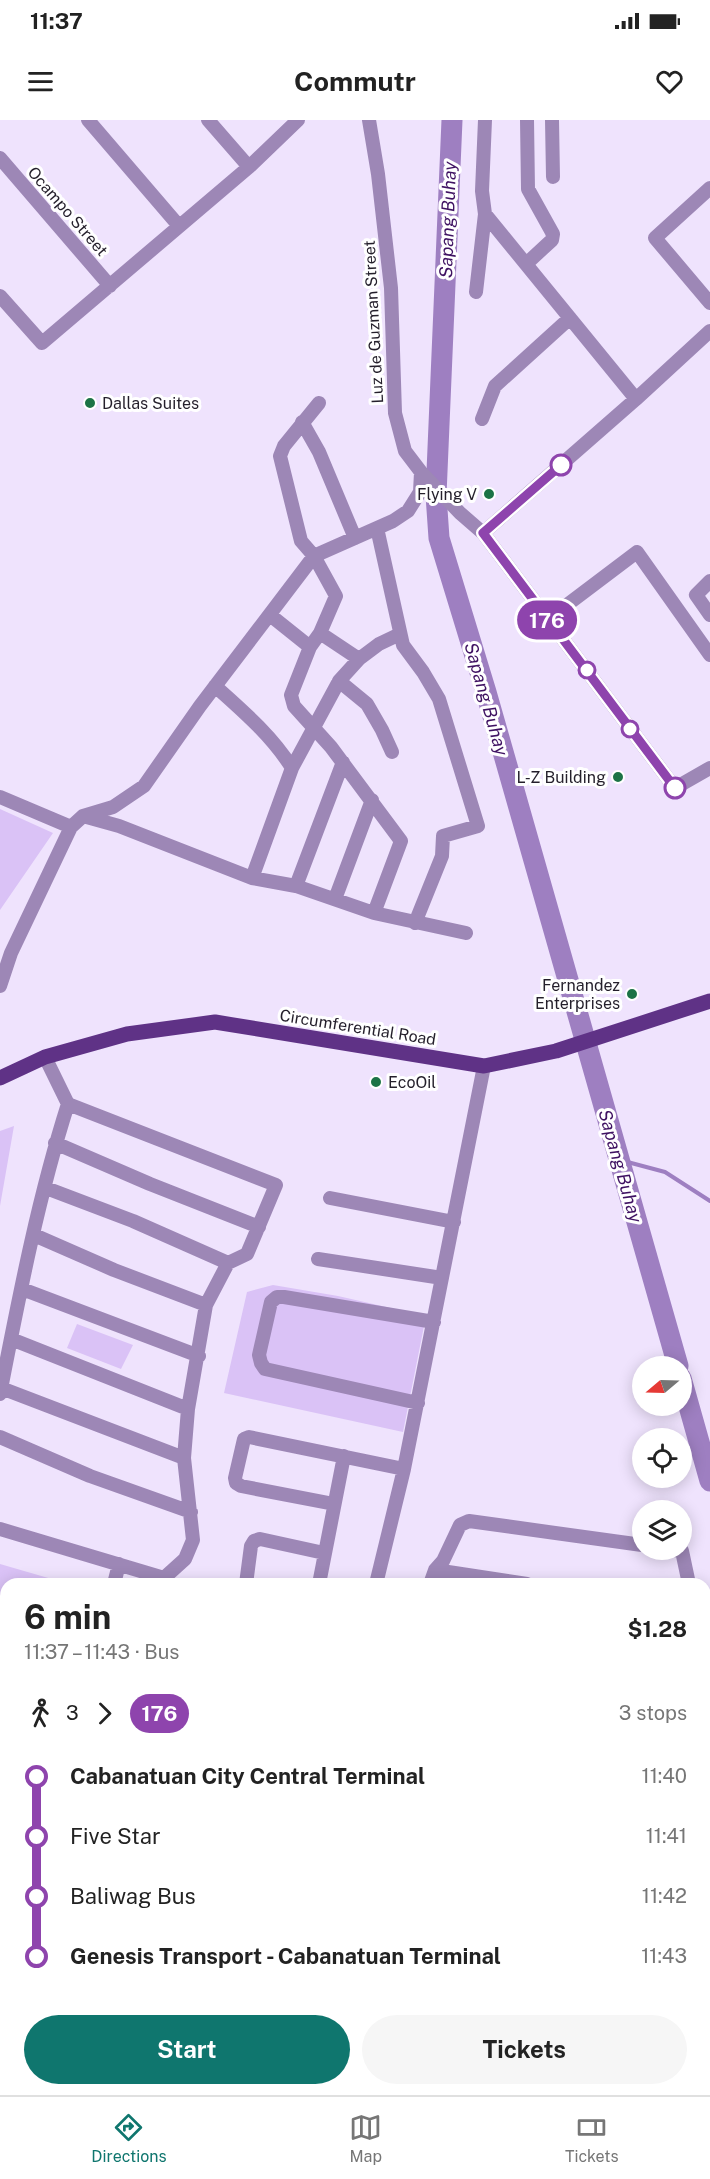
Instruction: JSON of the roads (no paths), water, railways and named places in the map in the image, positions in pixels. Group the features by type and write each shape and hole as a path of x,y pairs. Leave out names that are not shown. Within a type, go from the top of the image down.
{"main road":[{"name":"Circumferential Road","path":"0,1078 45,1058 128,1034 215,1022 484,1066 556,1051 710,1001"}],"street":[{"path":"88,120 179,226"},
{"path":"208,120 249,167"},
{"path":"0,296 42,343 249,167 298,120"},
{"name":"Luz de Guzman Street","path":"369,120 391,288 394,413 405,451 425,476"},
{"path":"476,292 485,214 482,191 485,120"},
{"path":"526,264 552,240 553,234 528,189 527,120"},
{"path":"552,120 553,177"},
{"name":"Ocampo Street","path":"0,158 110,286"},
{"path":"710,188 655,238 710,303"},
{"path":"485,214 636,399"},
{"path":"482,419 495,386 570,318"},
{"path":"483,533 710,331"},
{"path":"319,403 284,446 280,456 301,541 314,556 336,596 320,633 310,647 291,695 294,706 343,762 401,841 374,913"},
{"path":"302,422 319,452 355,538"},
{"path":"0,986 11,953 71,827 83,816 113,807 144,786 215,686 314,556 377,528 408,511 420,492 425,476 460,513 483,533 675,788 710,768"},
{"path":"377,528 403,645 439,699 478,826 443,836 442,856 415,923"},
{"path":"547,620 637,552 710,655"},
{"path":"710,580 696,596 710,615"},
{"path":"270,615 310,647"},
{"path":"320,633 359,659"},
{"path":"252,878 292,768 339,681 359,659 387,639 400,634"},
{"path":"339,681 367,704 392,752"},
{"path":"215,686 281,750 292,768"},
{"path":"296,886 343,762"},
{"path":"0,797 71,827"},
{"path":"335,899 372,800"},
{"path":"83,816 119,826 252,878 296,886 374,913 466,933"},
{"path":"45,1058 68,1104 276,1185 248,1254 228,1263 206,1305 199,1356 188,1409 184,1458 193,1540 185,1559 167,1578"},
{"path":"377,1578 418,1402 484,1066"},
{"path":"68,1104 56,1143 34,1235 1,1391 184,1458"},
{"path":"56,1143 150,1184 259,1227"},
{"path":"45,1188 132,1221 228,1263"},
{"path":"330,1198 454,1221"},
{"path":"34,1235 114,1270 206,1305"},
{"path":"318,1259 442,1278"},
{"path":"22,1289 199,1356"},
{"path":"418,1402 265,1369 259,1355 271,1302 277,1297 434,1322"},
{"path":"11,1340 188,1409"},
{"path":"0,1437 90,1476 191,1512"},
{"path":"334,1504 240,1486 236,1483 244,1439 249,1437 404,1469"},
{"path":"320,1578 344,1456"},
{"path":"432,1578 460,1525 469,1521 632,1544"},
{"path":"0,1530 118,1564 156,1578"},
{"path":"247,1578 251,1545 260,1539 324,1553"},
{"path":"684,1560 688,1578"},
{"path":"115,1578 118,1564"},
{"path":"435,1570 488,1578"}],"waterway":[{"name":"Sapang Buhay","path":"452,120 436,495 439,538 486,692 675,1356"},
{"path":"620,1160 665,1172 710,1201"},
{"name":"Sapang Buhay","path":"692,1416 710,1481"}],"place":[{"name":"Dallas Suites","path":"90,403"},
{"name":"Flying V","path":"489,494"},
{"name":"L-Z Building","path":"618,777"},
{"name":"Fernandez Enterprises","path":"632,994"},
{"name":"EcoOil","path":"376,1082"}]}
